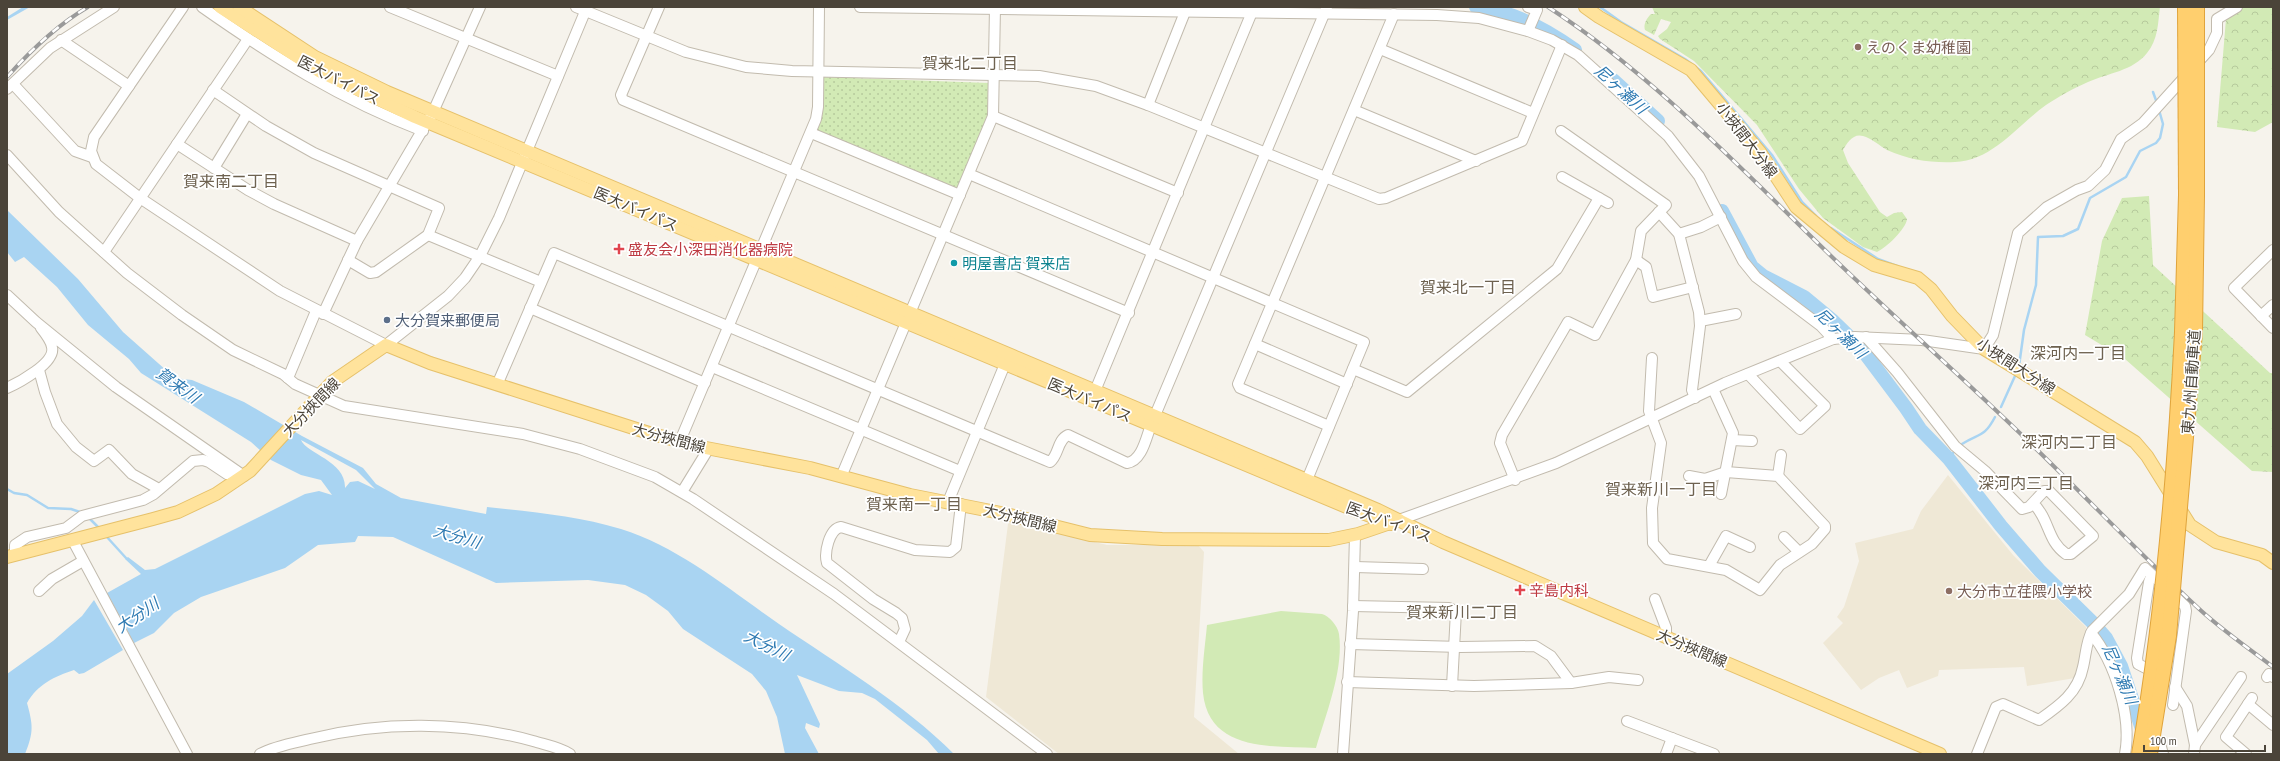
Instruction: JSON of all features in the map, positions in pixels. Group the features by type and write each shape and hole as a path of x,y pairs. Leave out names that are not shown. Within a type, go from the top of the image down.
{"highway":[{"name":"東九州自動車道","path":"2185,7 2191,195"},
{"name":"東九州自動車道","path":"2158,752 2169,636 2188,332 2197,7"},
{"name":"東九州自動車道","path":"2130,753 2157,638 2177,424 2188,332"}],"main road":[{"name":"医大バイパス","path":"220,7 298,52"},
{"name":"医大バイパス","path":"239,7 298,52 345,85 428,122 524,157 908,318 1095,391 1153,421"},
{"name":"小挾間大分線","path":"1585,7 1599,17 1691,70 1767,161 1796,207 1859,257 1881,268 1912,275 1927,284 1952,316 1984,349 2135,442 2147,456 2190,525 2216,542 2262,555 2273,563"},
{"name":"医大バイパス","path":"908,318 1005,364 1153,421 1443,542"},
{"name":"大分挾間線","path":"11,556 73,541 178,512 216,494 243,473 332,382 386,345 430,363 497,385 619,424 680,441 805,467 910,495 961,504 1090,535 1113,538 1314,540 1355,535 1394,522"},
{"name":"大分挾間線","path":"1443,542 1940,754"}],"street":[{"path":"114,7 61,40 10,87 76,151 92,157 102,170 140,198 264,282 320,313 386,345 448,296 465,278 480,256 499,218 558,76 583,8 686,52 736,65 768,70 1039,76 1075,81 1115,92 1325,179 1373,198 1383,199 1522,141 1562,45"},
{"path":"92,157 94,137 183,7"},
{"path":"202,7 289,66 333,91 428,122"},
{"path":"390,7 558,76"},
{"path":"288,378 357,241 428,122 480,7"},
{"path":"659,7 621,95 623,100 1129,313"},
{"path":"680,441 811,133 818,111 819,7"},
{"path":"860,7 1252,12 1325,10 1479,18 1529,29 1562,45 1586,62 1668,136 1699,176 1743,261 1756,277 1836,338"},
{"path":"1394,522 1515,480 1580,453 1713,389 1836,338 1864,337 1922,340 1984,349 1995,329 2018,233 2047,207 2077,190 2088,186 2105,170 2121,139 2143,123 2209,50 2217,33 2217,19 2237,7"},
{"path":"841,476 993,116 995,9"},
{"path":"1148,105 1186,10"},
{"path":"497,385 554,253 728,328 878,389 1050,462 1054,459 1063,437 1068,435 1127,463 1137,458 1325,10"},
{"path":"1529,29 1532,10"},
{"path":"1095,391 1154,253 1252,12"},
{"path":"1329,426 1240,388 1238,384 1394,14"},
{"path":"104,252 248,38"},
{"path":"61,40 129,86"},
{"path":"1380,49 1533,113"},
{"path":"213,90 247,114 314,153 439,208 428,235 374,272 370,272 348,260"},
{"path":"1354,110 1476,161"},
{"path":"214,168 247,114"},
{"path":"993,116 1178,193"},
{"path":"1515,480 1500,443 1502,435 1568,322 1595,335 1636,260 1640,231 1666,206 1662,201 1561,131"},
{"path":"811,133 960,195"},
{"path":"177,144 274,204 357,241"},
{"path":"7,155 48,201 127,273 209,334 247,357 288,378 315,400 355,409 503,430 561,444 640,471 682,492 787,561 899,642 1046,754"},
{"path":"969,174 1364,342 1305,484"},
{"path":"1353,370 1407,392 1557,269 1604,200 1562,177"},
{"path":"1659,212 1679,234 1700,321 1692,390 1695,398"},
{"path":"1679,234 1701,227 1721,217"},
{"path":"428,235 541,282"},
{"path":"2273,250 2234,288 2273,328"},
{"path":"1636,260 1646,267 1653,297 1693,287"},
{"path":"7,295 36,322 116,387 243,473"},
{"path":"2261,316 2273,305"},
{"path":"530,308 705,383"},
{"path":"1700,321 1736,314"},
{"path":"7,388 39,370 52,352 52,347 36,322"},
{"path":"1864,337 1897,372 1956,446 1985,471 2022,509 2034,503 2044,491 2049,492 2094,536 2071,554 2066,554 2055,544 2045,516 2034,503"},
{"path":"1255,344 1347,384"},
{"path":"1652,358 1649,405 1652,419 1661,443 1652,508 1653,543 1667,559 1709,566 1732,572 1760,590 1780,566 1816,541 1826,527 1778,476 1726,472 1705,479 1689,476"},
{"path":"1748,374 1800,429 1825,406 1780,361"},
{"path":"948,502 1005,364"},
{"path":"712,367 960,471"},
{"path":"39,370 55,420 76,447 94,461 109,450 132,474 159,490"},
{"path":"1713,389 1732,430 1732,440 1721,494"},
{"path":"1732,440 1752,441"},
{"path":"682,492 709,448"},
{"path":"1778,476 1781,455"},
{"path":"11,556 14,545 23,538 66,528 82,516 143,500 159,490 187,464 195,461 209,462 227,474 243,473"},
{"path":"899,642 905,629 902,618 873,599 827,564 826,553 833,532 835,529 841,527 915,550 950,552 956,548 961,504"},
{"path":"1344,754 1347,682 1355,567 1355,535"},
{"path":"1709,566 1726,536 1750,546"},
{"path":"1784,537 1799,552"},
{"path":"73,541 187,754"},
{"path":"39,591 52,579 84,563"},
{"path":"1355,567 1423,569"},
{"path":"1977,754 1996,707 2003,704 2039,720 2067,699 2081,675 2091,633 2129,594 2145,568 2185,606 2186,611 2173,705"},
{"path":"2156,578 2150,579 2149,582 2137,662 2176,688 2187,706 2195,749"},
{"path":"1655,599 1666,628 1666,638"},
{"path":"1353,606 1453,609 1456,611 1452,686"},
{"path":"2091,633 2105,655 2125,708 2130,753"},
{"path":"1350,644 1454,647 1535,646 1551,656 1571,683"},
{"path":"1347,682 1452,686 1571,683 1610,677 1638,680"},
{"path":"2195,749 2241,677"},
{"path":"2246,754 2226,737 2250,701 2273,726"},
{"path":"1627,721 1714,754"},
{"path":"260,754 329,734 362,729 426,726 469,728 510,735 562,749 570,754"},
{"path":"1666,754 1672,738"}],"shaded area":[{"name":"大分市立荏隈小学校","path":"1948,475 2013,555 2086,627 2085,642 2075,678 2027,686 2024,667 1939,670 1938,676 1907,688 1899,670 1879,678 1861,690 1823,643 1843,623 1837,617 1844,607 1859,561 1855,543 1913,529 1921,511"},
{"path":"1011,522 1107,545 1198,545 1204,552 1194,717 1239,754 1059,754 986,697 1008,524"}],"green space":[{"path":"1652,7 2160,7 2158,25 2151,48 2135,64 2088,82 2056,99 2036,113 2004,141 1981,155 1968,160 1955,162 1929,161 1912,158 1887,150 1863,136 1859,135 1853,137 1846,144 1843,150 1848,163 1880,212 1887,217 1894,213 1902,212 1907,219 1903,228 1895,238 1877,252 1863,247 1823,218 1799,189 1757,125 1694,61 1660,39 1658,36 1667,29 1671,22 1661,19 1654,35 1645,30 1645,23 1647,19 1651,14 1655,14"},
{"path":"2227,7 2273,7 2273,122 2255,132 2217,127"},
{"path":"824,77 989,83 988,116 957,191 817,131 822,115"},
{"path":"2149,196 2153,265 2270,373 2273,373 2273,472 2252,471 2125,359 2085,335 2102,241 2122,198"},
{"path":"1281,611 1322,614 1333,622 1339,634 1340,648 1337,676 1316,748 1263,745 1246,742 1230,736 1217,726 1208,712 1203,693 1202,676 1207,625"}],"water":[{"path":"23,7 30,7 7,20 7,17"},
{"path":"7,210 78,279 123,332 167,371 182,379 192,380 244,402 302,436 363,468 376,484 401,498 486,514 487,507 588,521 621,529 642,537 684,558 870,685 914,718 954,754 939,754 927,740 875,699 862,693 839,691 797,675 820,724 819,728 806,723 805,728 819,754 785,754 777,717 766,691 752,674 683,629 668,611 646,595 625,585 588,580 496,583 393,537 358,536 355,542 318,545 285,568 201,597 174,613 154,633 134,643 107,593 141,574 125,559 128,557 145,570 155,569 305,494 319,491 332,495 321,480 301,475 271,460 251,442 141,373 129,359 88,325 57,287 24,257 15,262 7,252","holes":["301,440 356,470 375,489 358,481 350,482 345,488 344,479 339,471 326,459 311,450"]},
{"path":"94,600 123,650 84,673 79,674 74,670 53,678 41,686 27,703 32,728 25,754 7,754 7,674 53,641 82,616"}],"waterway":[{"name":"尼ヶ瀬川","path":"1476,7 1503,12 1528,22 1575,50"},
{"path":"1600,7 1621,22 1685,59 1701,71 1772,155 1802,202 1816,216"},
{"name":"尼ヶ瀬川","path":"1613,80 1658,121"},
{"path":"2153,92 2157,103"},
{"path":"2019,366 2024,330 2036,285 2038,237 2063,236 2078,229 2090,198 2126,177 2140,151 2156,143 2160,138 2163,124 2159,110"},
{"name":"尼ヶ瀬川","path":"1722,211 1752,267 1763,276 1804,297 1833,321 1861,348 1920,429 1949,459 2001,526 2040,571 2093,623 2106,638 2121,666 2144,735"},
{"path":"1831,228 1878,259 1897,266"},
{"path":"1989,345 1998,351"},
{"path":"2001,407 2015,376"},
{"path":"1962,444 1988,429 1995,417"},
{"name":"尼ヶ瀬川","path":"1949,459 1953,453"},
{"path":"7,489 14,493 27,495 48,508 71,509 83,513"},
{"path":"88,517 100,529"},
{"path":"106,536 126,558"}],"railway":[{"path":"7,77 25,57 55,30 88,7"},
{"path":"1548,7 1624,62 1694,123 1854,277 2027,440 2196,606 2224,630 2273,667"}],"place":[{"name":"えのくま幼稚園","path":"1858,47"},
{"name":"盛友会小深田消化器病院","path":"619,249"},
{"name":"明屋書店 賀来店","path":"954,263"},
{"name":"大分賀来郵便局","path":"387,320"},
{"name":"辛島内科","path":"1520,590"},
{"name":"大分市立荏隈小学校","path":"1949,591"}],"district":[{"name":"賀来北二丁目","path":"970,63"},
{"name":"賀来南二丁目","path":"231,181"},
{"name":"賀来北一丁目","path":"1468,287"},
{"name":"深河内一丁目","path":"2078,353"},
{"name":"深河内二丁目","path":"2069,442"},
{"name":"深河内三丁目","path":"2026,483"},
{"name":"賀来新川一丁目","path":"1661,489"},
{"name":"賀来南一丁目","path":"914,504"},
{"name":"賀来新川二丁目","path":"1462,612"}],"water label":[{"name":"賀来川","path":"178,385"},
{"name":"大分川","path":"457,536"},
{"name":"大分川","path":"137,615"},
{"name":"大分川","path":"767,645"}]}
